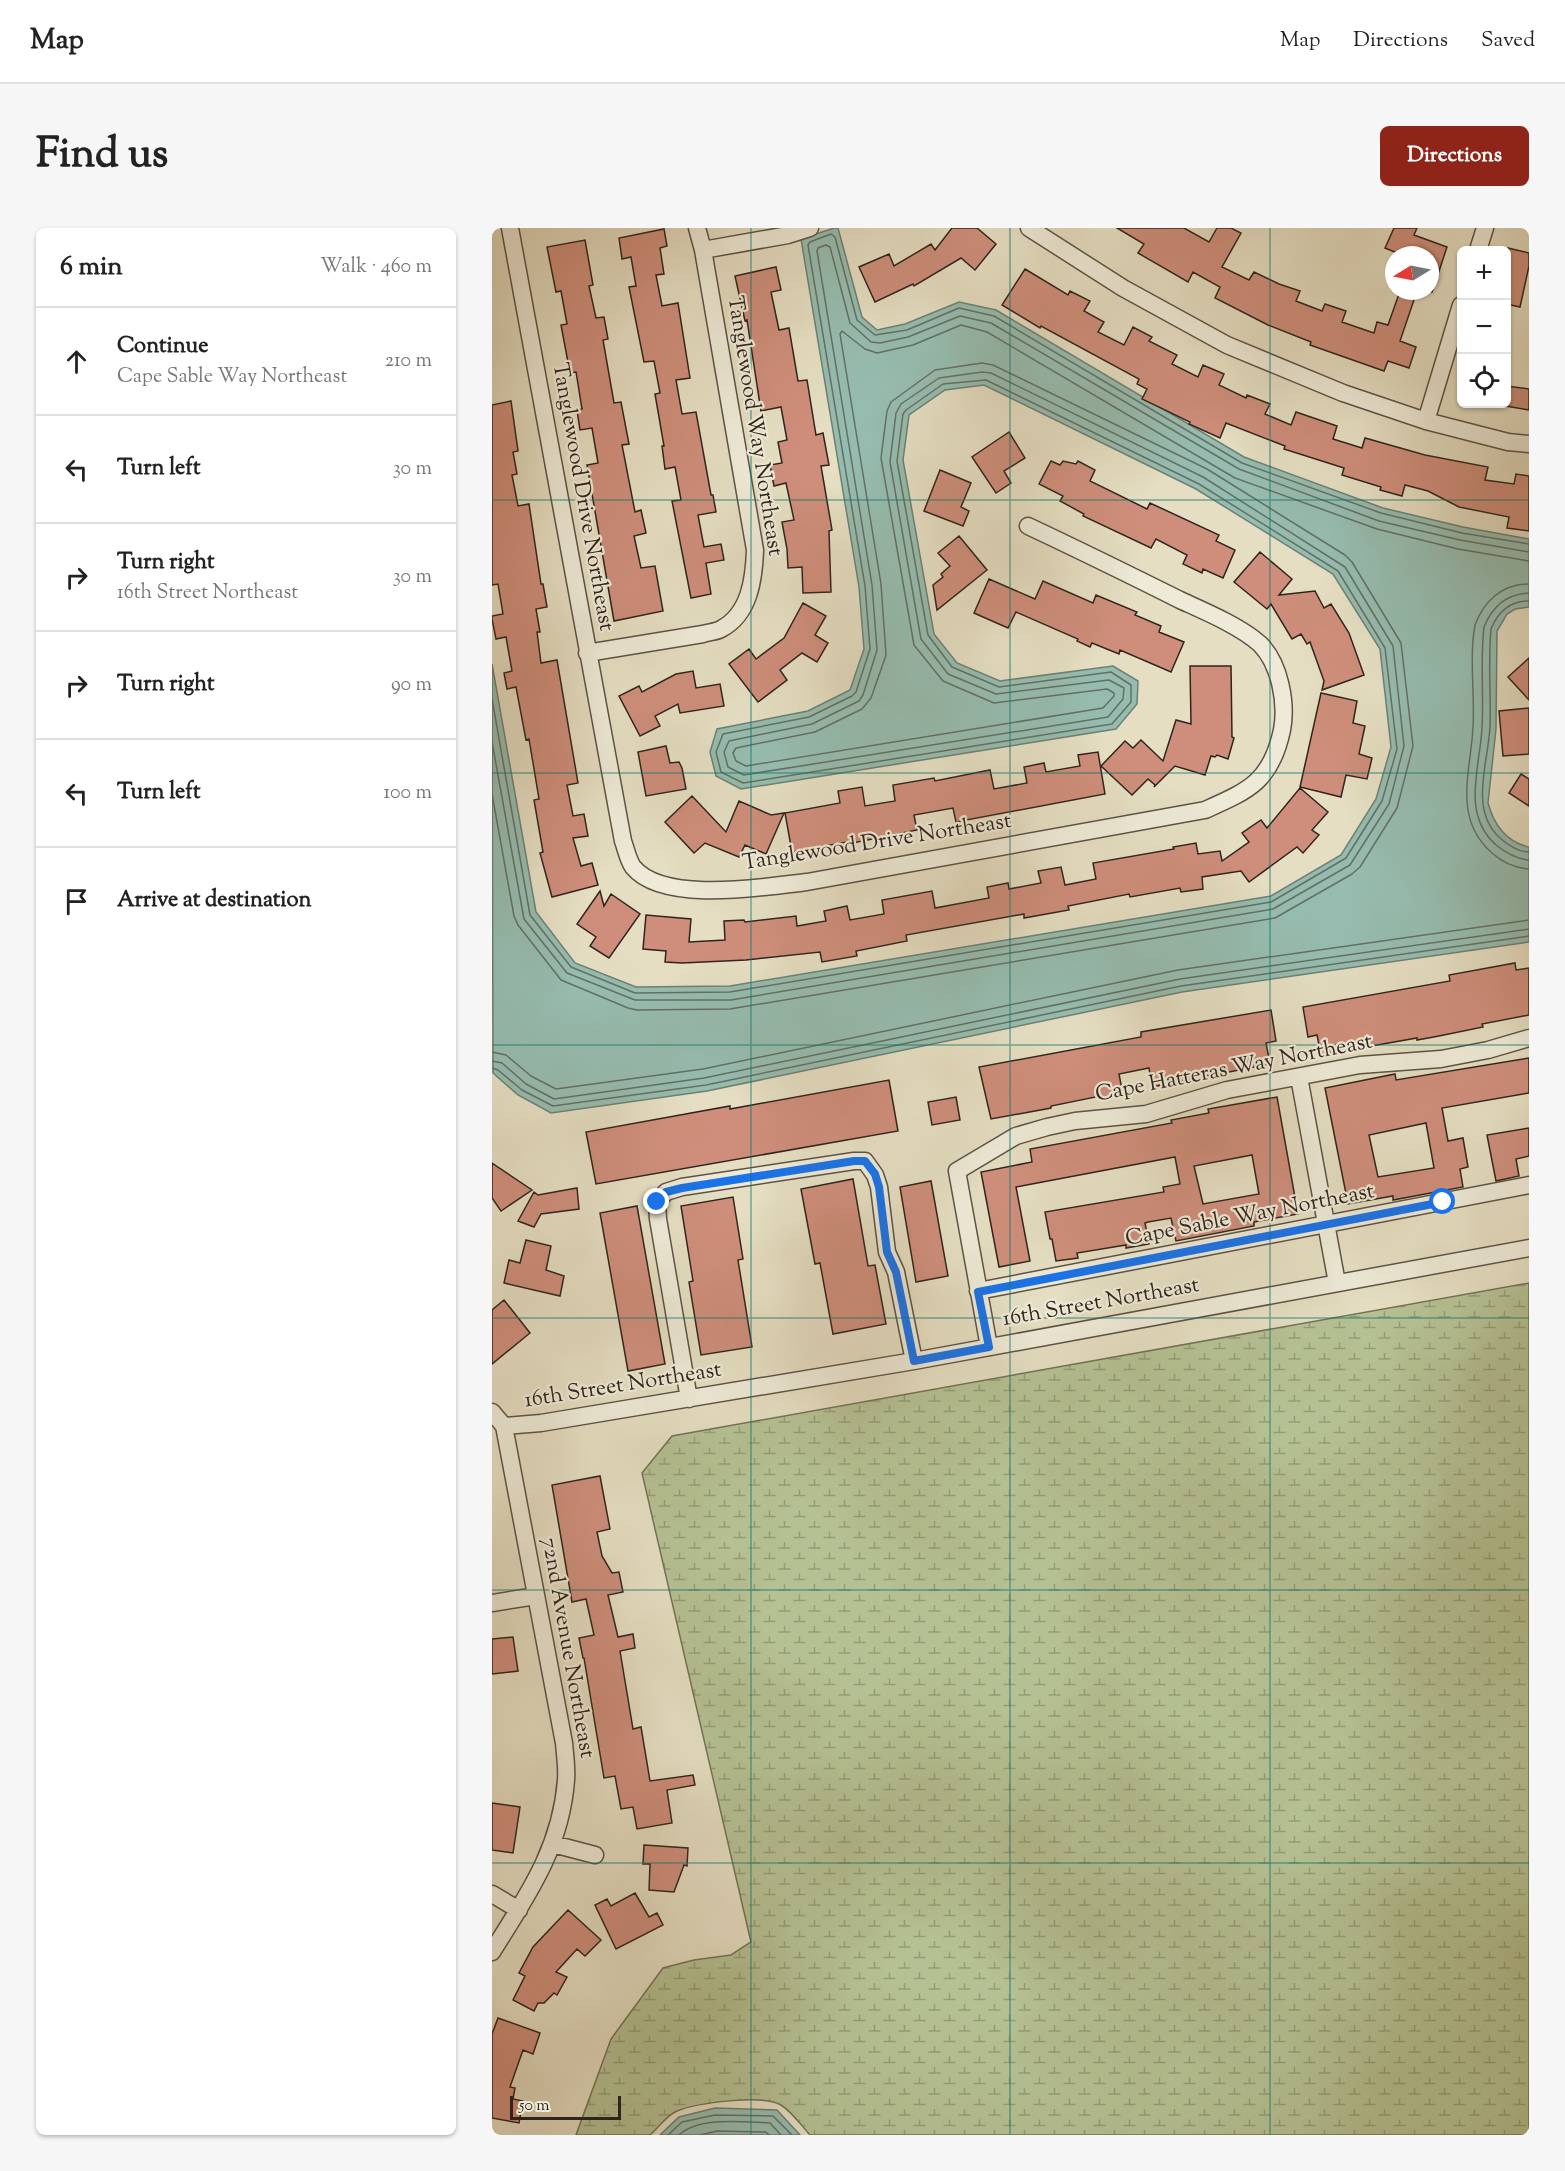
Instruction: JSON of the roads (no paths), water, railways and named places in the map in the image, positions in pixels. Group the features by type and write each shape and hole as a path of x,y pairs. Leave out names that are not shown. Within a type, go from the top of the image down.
{"street":[{"name":"Tanglewood Drive Northeast","path":"510,228 623,841 633,867 656,884 680,890 748,888 807,882 1205,810 1240,794 1265,775 1277,751 1283,721 1283,694 1275,668 1260,645 1226,622 1028,526"},
{"name":"Tanglewood Way Northeast","path":"587,653 721,629 738,616 749,596 754,574 755,550 703,250 697,228"},
{"path":"1029,228 1041,238 1123,288 1227,345 1342,393 1426,421 1508,442 1529,444"},
{"path":"1479,246 1485,228"},
{"path":"703,250 804,230"},
{"path":"1426,421 1457,318"},
{"name":"Cape Hatteras Way Northeast","path":"978,1292 957,1170 1016,1136 1075,1121 1146,1113 1227,1090 1360,1065 1441,1059 1488,1050 1529,1038"},
{"path":"1299,1077 1337,1283"},
{"path":"689,1399 657,1202 666,1192 682,1188 865,1161 875,1174 879,1187 887,1252 896,1272 914,1361"},
{"name":"Cape Sable Way Northeast","path":"978,1292 1529,1185"},
{"name":"16th Street Northeast","path":"504,1426 541,1424 914,1361 1529,1248"},
{"path":"978,1292 989,1347"},
{"name":"72nd Avenue Northeast","path":"492,1412 504,1426 564,1743 566,1779 554,1844 519,1910 492,1952"},
{"path":"492,1603 536,1596"},
{"path":"554,1844 595,1855"},
{"path":"492,1894 519,1910"}],"water":[{"path":"838,228 862,317 877,330 905,324 959,302 996,310 1244,457 1383,508 1463,527 1529,539 1529,607 1515,609 1507,614 1497,631 1496,729 1488,803 1502,831 1514,841 1529,847 1529,942 1182,992 707,1091 551,1113 518,1095 493,1073 492,664 536,912 575,963 636,987 730,986 1271,896 1341,855 1376,799 1391,747 1380,649 1333,574 1196,489 984,385 945,390 909,415 903,460 934,634 957,663 1000,681 1113,666 1138,681 1137,704 1116,729 741,789 716,776 710,752 717,729 808,711 850,690 864,649 859,587 801,239"},
{"path":"715,2108 777,2110 800,2135 660,2135 679,2117"}]}
